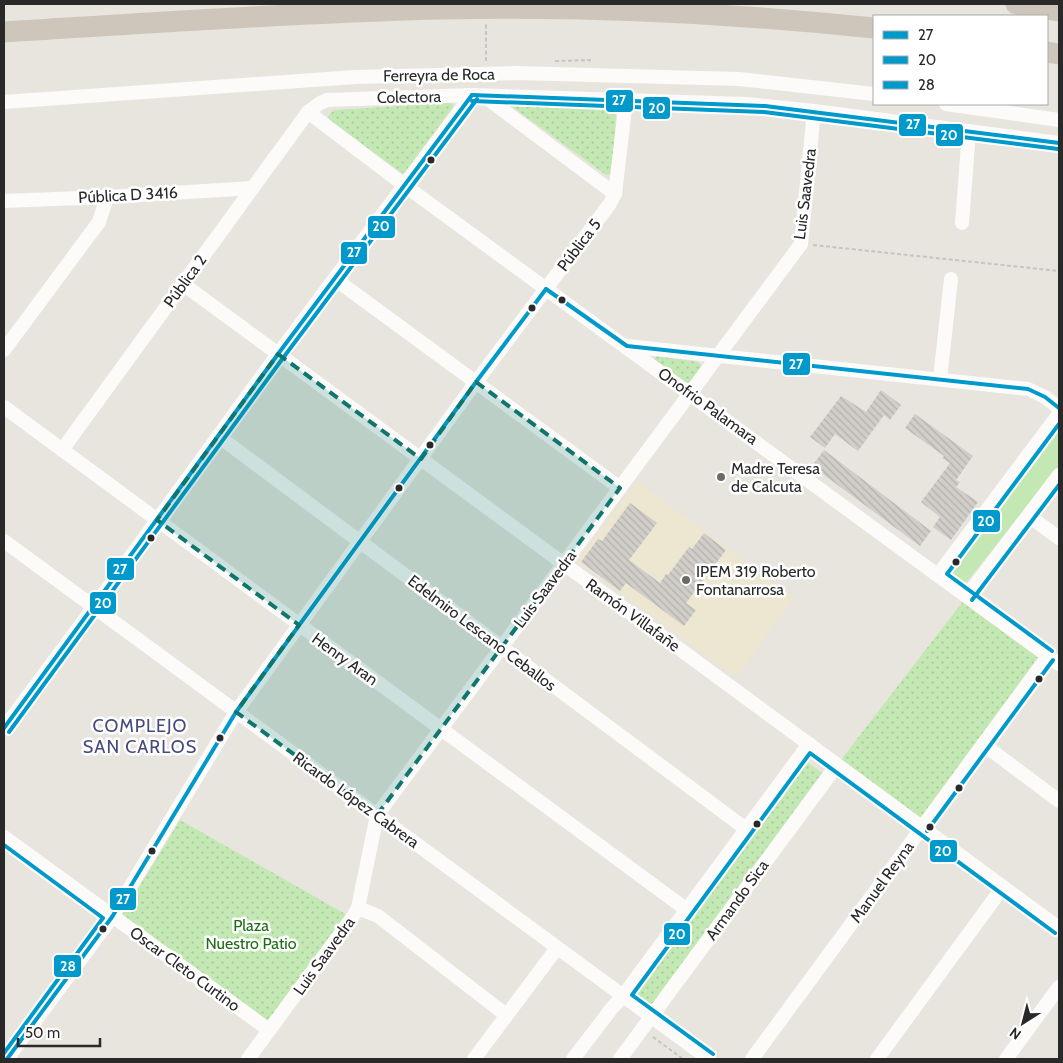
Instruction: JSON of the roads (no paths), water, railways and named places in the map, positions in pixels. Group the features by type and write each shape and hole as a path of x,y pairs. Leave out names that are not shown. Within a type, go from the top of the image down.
{"highway":[{"path":"1016,4 1059,11"},
{"path":"4,32 382,11 503,9 688,13 820,22 873,28"}],"street":[{"name":"Ferreyra de Roca","path":"4,102 355,77 517,73 739,79 873,94"},
{"name":"Colectora","path":"308,112 320,102 338,99 478,95 746,104 814,111"},
{"path":"4,728 404,185 478,95 614,194"},
{"name":"Pública 5","path":"7,1059 112,917 236,712 476,382 608,205 614,194 626,100"},
{"path":"953,105 1059,120"},
{"path":"814,111 1059,143"},
{"name":"Luis Saavedra","path":"248,1059 358,908 377,815 801,244 814,111"},
{"name":"Onofrio Palamara","path":"308,112 404,185 627,346 1054,660"},
{"name":"Pública 2","path":"62,450 308,112"},
{"path":"962,223 969,131"},
{"name":"Pública D 3416","path":"4,201 253,188"},
{"path":"4,350 99,222 107,197"},
{"path":"940,379 951,278"},
{"path":"334,279 620,488"},
{"name":"Ramón Villafañe","path":"183,284 1059,928"},
{"path":"627,346 1028,389 1045,397 1059,408"},
{"name":"Henry Aran","path":"4,407 687,910"},
{"path":"938,575 1059,414"},
{"name":"Edelmiro Lescano Ceballos","path":"218,436 746,829"},
{"path":"967,596 1059,475"},
{"path":"1029,516 1059,538"},
{"name":"Ricardo López Cabrera","path":"6,546 94,607 709,1059"},
{"name":"Manuel Reyna","path":"752,1059 983,744 1054,660"},
{"path":"573,1059 623,996 809,744"},
{"path":"983,744 1059,801"},
{"name":"Armando Sica","path":"620,1059 837,765"},
{"name":"Oscar Cleto Curtino","path":"4,837 270,1030"},
{"path":"877,1059 1003,887"},
{"path":"358,908 378,916 506,1015"},
{"path":"474,1059 557,948"},
{"path":"1006,1059 1059,987"}],"place":[{"name":"Madre Teresa de Calcuta","path":"721,477"},
{"name":"IPEM 319 Roberto Fontanarrosa","path":"686,580"}],"district":[{"name":"COMPLEJO SAN CARLOS","path":"140,736"}],"park label":[{"name":"Plaza Nuestro Patio","path":"251,934"}]}
